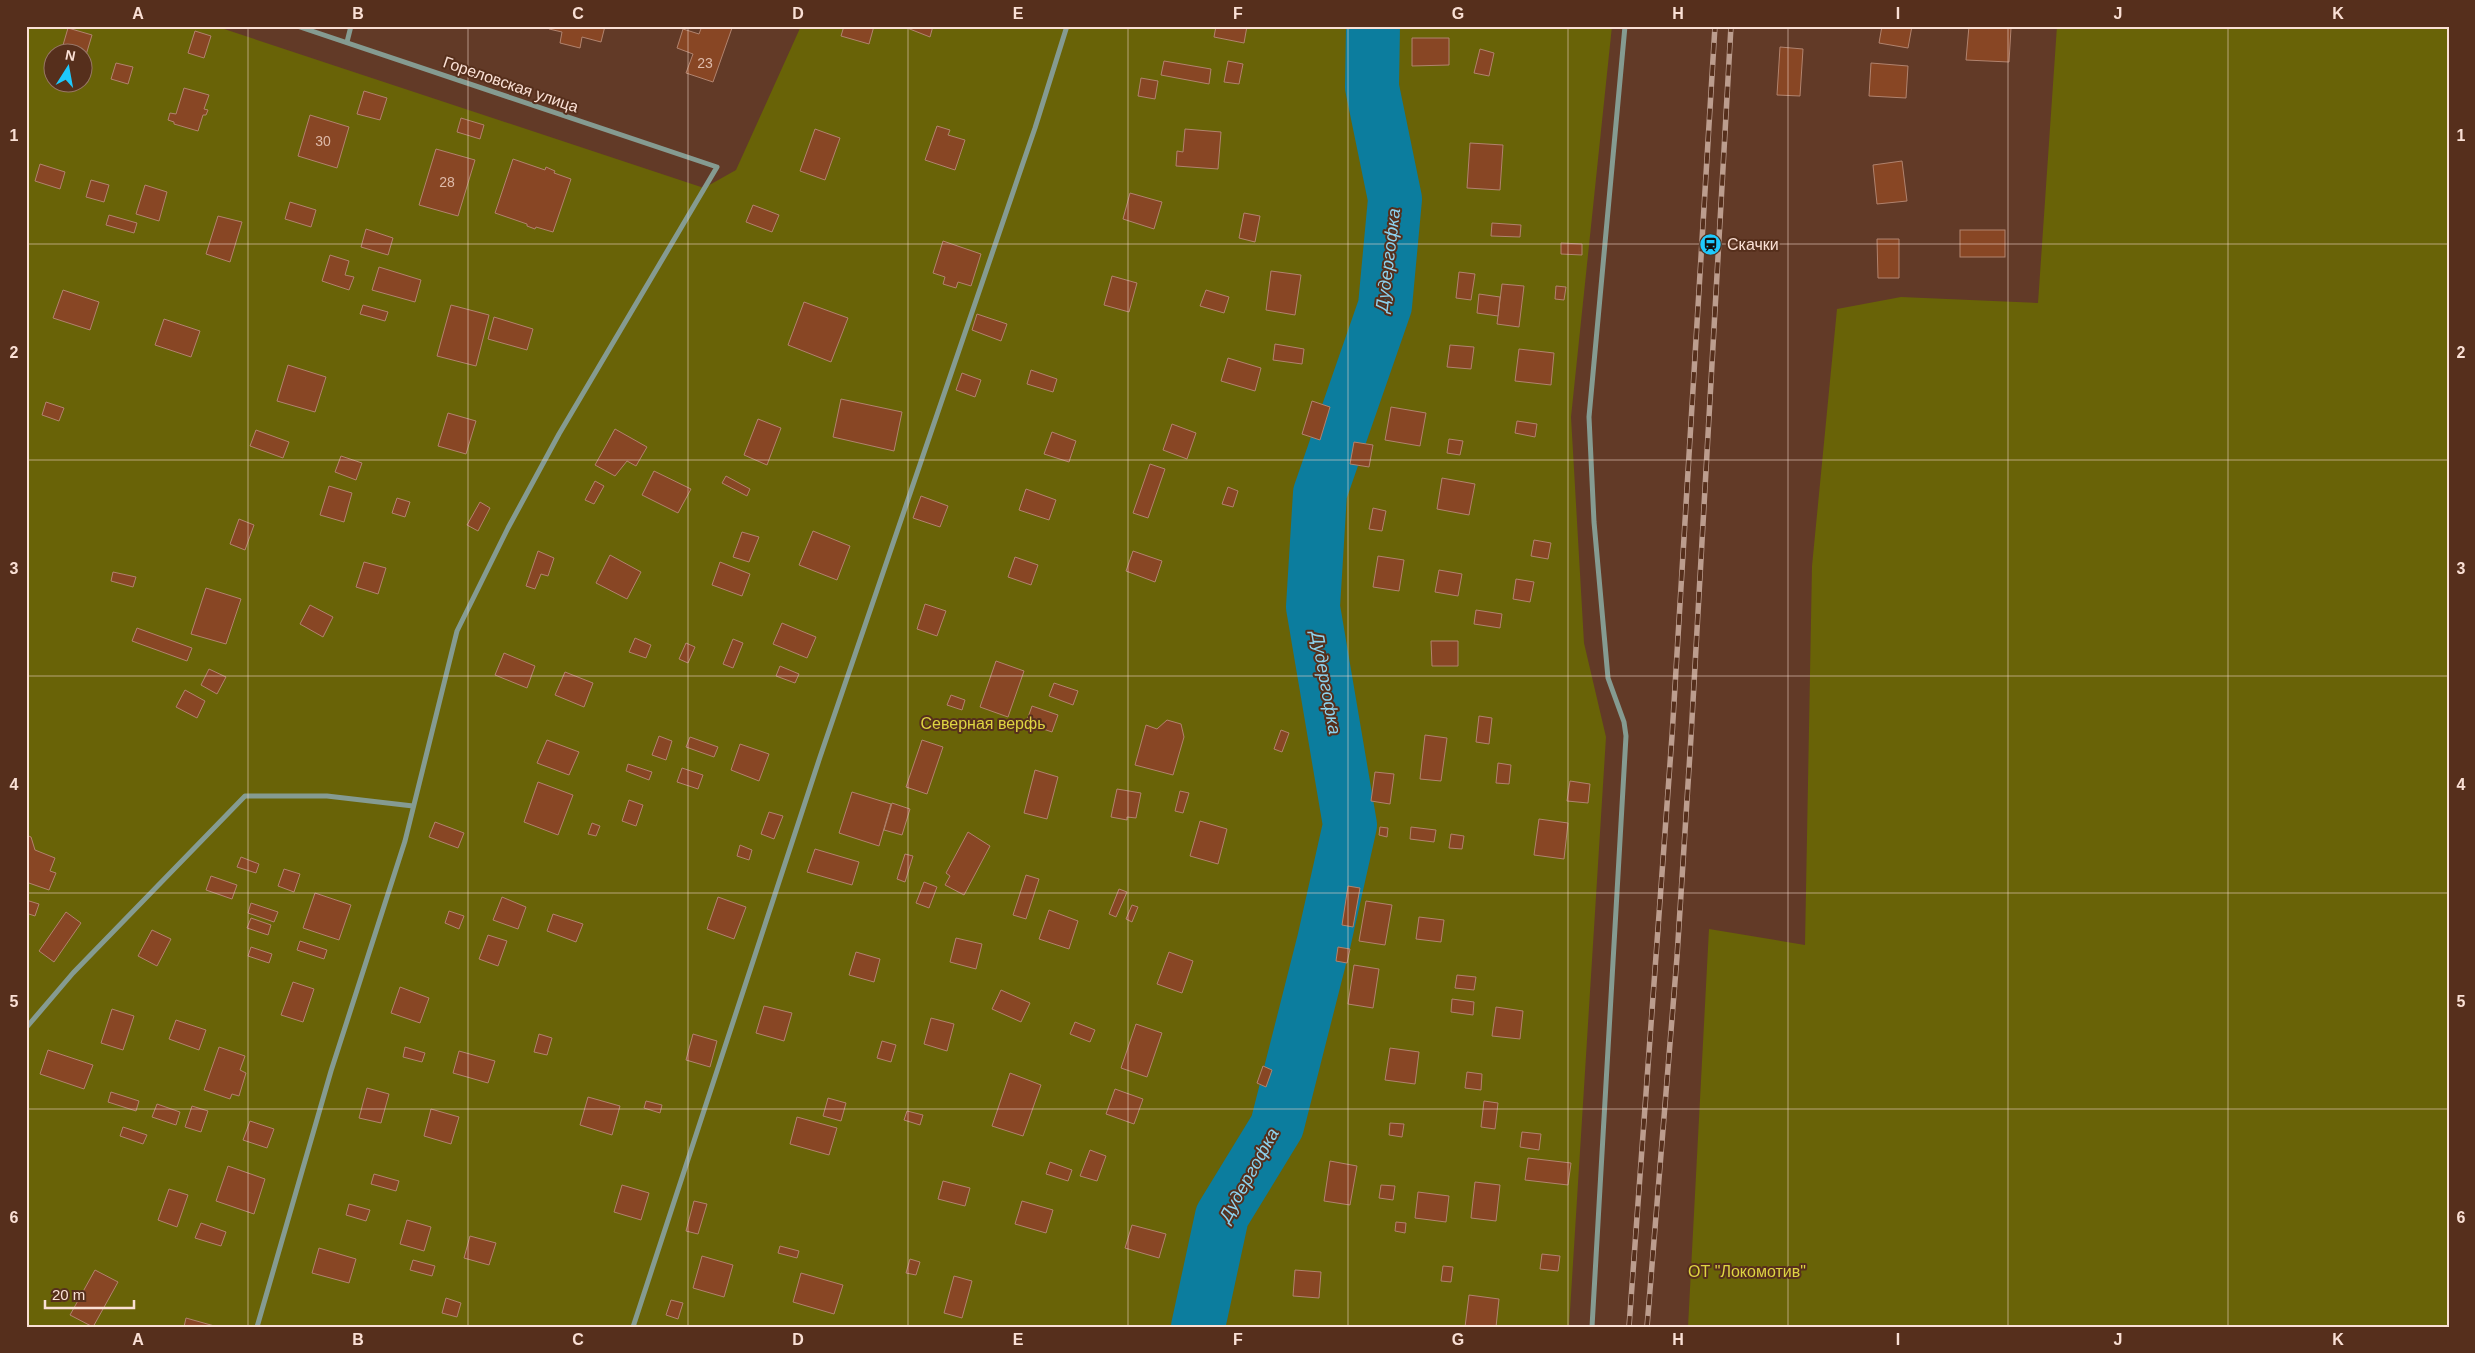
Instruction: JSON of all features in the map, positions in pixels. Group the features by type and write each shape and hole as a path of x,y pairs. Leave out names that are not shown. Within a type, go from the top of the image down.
{"street":[{"name":"Гореловская улица","path":"297,26 716,167 559,434 508,528 457,631 414,806"},
{"path":"347,42 351,26"},
{"path":"633,1327 820,757 1067,26"},
{"path":"1592,1327 1626,736 1624,722 1608,678 1594,522 1589,416 1625,26"},
{"path":"26,1028 73,973 245,796 327,796 414,806 405,841 331,1071 258,1327"}],"green space":[{"name":"Северная верфь","path":"26,26 215,26 704,188 736,170 801,26 1612,26 1571,417 1584,643 1606,737 1569,1327 26,1327"},
{"name":"ОТ \"Локомотив\"","path":"2057,26 2449,26 2449,1327 1688,1327 1709,929 1805,945 1812,566 1837,309 1901,297 2038,303"}],"building":[{"path":"549,26 605,26 601,42 582,37 580,48 560,43 562,32 549,29"},
{"path":"702,26 732,28 713,82 686,73 693,54 677,48 683,29 699,34"},
{"path":"844,26 874,26 869,44 841,36"},
{"path":"902,26 933,26 930,37"},
{"path":"1216,26 1247,26 1244,43 1214,37"},
{"path":"1882,26 1912,26 1908,48 1879,43"},
{"path":"1969,26 2011,28 2009,62 1966,60"},
{"path":"68,28 92,35 90,42 64,42"},
{"path":"195,31 211,36 204,58 188,53"},
{"path":"1412,38 1449,38 1449,65 1412,66"},
{"path":"1780,47 1803,49 1800,96 1777,95"},
{"path":"1480,49 1494,53 1489,76 1474,73"},
{"path":"1164,61 1211,69 1209,84 1161,75"},
{"path":"1228,61 1243,64 1239,84 1224,82"},
{"path":"116,63 133,67 128,84 111,79"},
{"path":"1871,63 1908,66 1906,98 1869,96"},
{"path":"1141,78 1158,81 1155,99 1138,96"},
{"path":"184,88 209,95 204,109 208,110 206,115 203,115 198,131 174,124 174,122 168,120 170,113 176,114"},
{"path":"364,91 387,98 380,120 357,114"},
{"path":"310,115 349,127 337,168 298,156"},
{"path":"461,118 484,125 480,139 457,132"},
{"path":"937,126 950,130 948,135 965,140 955,170 925,160"},
{"path":"815,129 840,138 825,180 800,171"},
{"path":"1185,129 1221,132 1218,169 1176,166 1177,151 1183,152"},
{"path":"1470,143 1503,145 1500,190 1467,188"},
{"path":"436,149 475,160 458,216 419,205"},
{"path":"513,159 545,170 546,167 555,171 554,173 571,179 553,232 536,227 535,229 527,226 527,224 495,213"},
{"path":"1902,161 1907,201 1877,204 1873,165"},
{"path":"40,164 65,172 60,189 35,181"},
{"path":"91,180 109,185 104,202 86,197"},
{"path":"145,185 167,192 159,221 136,214"},
{"path":"1130,193 1162,202 1154,229 1123,219"},
{"path":"290,202 316,210 311,227 285,219"},
{"path":"753,205 779,215 772,232 746,222"},
{"path":"1244,213 1260,216 1255,242 1239,238"},
{"path":"109,215 137,223 134,233 106,225"},
{"path":"218,216 242,222 230,262 206,254"},
{"path":"1492,223 1521,225 1520,237 1491,236"},
{"path":"366,229 393,238 388,255 361,247"},
{"path":"1960,230 2005,230 2005,257 1960,257"},
{"path":"1877,239 1899,239 1899,278 1878,278"},
{"path":"943,241 981,254 971,286 958,282 956,288 943,284 945,277 933,273"},
{"path":"1561,243 1582,244 1582,255 1561,254"},
{"path":"330,255 349,261 345,275 354,277 349,290 322,281"},
{"path":"379,267 421,280 415,302 372,290"},
{"path":"1271,271 1301,275 1295,315 1266,310"},
{"path":"1459,272 1475,274 1471,300 1456,298"},
{"path":"1112,276 1137,283 1129,312 1104,305"},
{"path":"1502,284 1524,286 1519,327 1497,324"},
{"path":"1556,286 1566,287 1564,300 1555,299"},
{"path":"63,290 99,302 90,330 53,318"},
{"path":"1206,290 1229,297 1224,313 1200,306"},
{"path":"1479,294 1500,297 1498,316 1477,313"},
{"path":"804,302 848,318 831,362 788,345"},
{"path":"363,305 388,312 385,321 360,314"},
{"path":"451,305 489,315 476,366 437,356"},
{"path":"977,314 1007,324 1001,341 972,330"},
{"path":"494,317 533,329 527,350 488,339"},
{"path":"164,319 200,331 191,357 155,345"},
{"path":"1275,344 1304,349 1302,364 1273,360"},
{"path":"1450,345 1474,347 1471,369 1447,367"},
{"path":"1519,349 1554,353 1551,385 1515,381"},
{"path":"1228,358 1261,368 1255,391 1221,381"},
{"path":"288,365 326,377 315,412 277,401"},
{"path":"1031,370 1057,379 1053,392 1027,384"},
{"path":"962,373 981,380 975,397 956,390"},
{"path":"841,399 902,412 894,451 833,437"},
{"path":"1312,401 1330,407 1320,440 1302,434"},
{"path":"46,402 64,408 59,421 42,415"},
{"path":"1391,407 1426,413 1420,446 1385,440"},
{"path":"448,413 476,421 466,454 438,446"},
{"path":"758,419 781,428 767,465 744,455"},
{"path":"1517,421 1537,424 1535,437 1515,433"},
{"path":"1172,424 1196,433 1187,459 1163,450"},
{"path":"615,429 647,447 636,466 627,461 615,476 595,465"},
{"path":"256,430 289,442 283,458 250,446"},
{"path":"1052,432 1076,441 1069,462 1044,454"},
{"path":"1449,439 1463,441 1460,455 1447,453"},
{"path":"1354,442 1373,445 1369,467 1350,464"},
{"path":"341,456 362,463 356,480 335,472"},
{"path":"1150,464 1165,469 1148,518 1133,513"},
{"path":"654,471 691,489 678,513 642,495"},
{"path":"726,476 750,489 747,496 722,483"},
{"path":"1442,478 1475,484 1469,515 1437,509"},
{"path":"595,481 604,486 594,504 585,500"},
{"path":"329,486 352,493 344,522 320,515"},
{"path":"1228,487 1238,491 1233,507 1222,504"},
{"path":"1026,489 1056,500 1049,520 1019,510"},
{"path":"921,496 948,506 940,527 913,518"},
{"path":"397,498 410,502 405,517 392,513"},
{"path":"480,502 490,508 478,531 467,525"},
{"path":"1373,508 1386,511 1382,531 1369,529"},
{"path":"239,519 254,525 245,550 230,544"},
{"path":"813,531 850,546 837,580 799,565"},
{"path":"742,532 759,537 749,562 733,557"},
{"path":"1534,540 1551,543 1548,559 1531,556"},
{"path":"538,551 554,558 548,576 541,574 535,589 526,586"},
{"path":"1133,551 1162,561 1155,582 1126,571"},
{"path":"610,555 641,572 627,599 596,583"},
{"path":"1378,556 1404,560 1399,591 1373,587"},
{"path":"1015,557 1038,565 1031,585 1008,577"},
{"path":"364,562 386,568 378,594 356,587"},
{"path":"720,562 750,574 742,596 712,585"},
{"path":"1439,570 1462,574 1458,596 1435,592"},
{"path":"113,572 136,577 133,587 111,581"},
{"path":"1516,579 1534,582 1530,602 1513,599"},
{"path":"206,588 241,599 226,644 191,634"},
{"path":"925,604 946,611 937,636 917,629"},
{"path":"310,605 333,617 323,637 300,624"},
{"path":"1476,610 1502,614 1500,628 1474,624"},
{"path":"782,623 816,637 807,658 773,644"},
{"path":"137,628 192,648 187,661 132,641"},
{"path":"635,638 651,645 646,658 629,652"},
{"path":"733,639 743,643 733,668 723,664"},
{"path":"1431,641 1458,641 1458,666 1432,666"},
{"path":"686,643 695,647 688,663 679,659"},
{"path":"504,653 535,666 527,688 495,675"},
{"path":"996,661 1024,671 1008,717 980,707"},
{"path":"780,666 799,674 795,683 776,676"},
{"path":"209,669 226,677 217,694 201,685"},
{"path":"565,672 593,683 584,707 555,695"},
{"path":"1054,683 1078,691 1073,705 1049,696"},
{"path":"185,690 205,701 197,718 176,707"},
{"path":"951,695 965,700 962,710 947,705"},
{"path":"1032,706 1058,715 1052,732 1026,723"},
{"path":"1479,716 1492,718 1489,744 1476,742"},
{"path":"1167,720 1181,724 1184,737 1173,775 1135,765 1146,725 1157,729"},
{"path":"1281,730 1289,733 1282,752 1274,749"},
{"path":"1425,735 1447,738 1441,781 1420,779"},
{"path":"659,736 672,741 666,760 652,755"},
{"path":"690,737 718,747 714,757 686,747"},
{"path":"547,740 579,752 569,775 537,763"},
{"path":"922,740 943,747 927,794 906,787"},
{"path":"740,744 769,754 759,781 731,770"},
{"path":"1498,763 1511,765 1509,784 1496,783"},
{"path":"628,764 652,772 649,780 626,771"},
{"path":"682,768 703,775 698,789 677,782"},
{"path":"1035,770 1058,777 1047,819 1024,813"},
{"path":"1375,772 1394,774 1390,804 1371,801"},
{"path":"1570,781 1590,784 1588,803 1567,801"},
{"path":"538,782 573,795 558,835 524,822"},
{"path":"1117,789 1141,793 1136,818 1127,817 1127,820 1111,817"},
{"path":"1180,791 1189,793 1183,813 1175,811"},
{"path":"852,792 891,804 879,846 839,833"},
{"path":"629,800 643,805 636,826 622,821"},
{"path":"892,803 910,809 902,835 884,830"},
{"path":"769,812 783,816 774,839 761,834"},
{"path":"1539,819 1568,823 1564,859 1534,855"},
{"path":"1200,821 1227,829 1218,864 1190,856"},
{"path":"435,822 464,833 458,848 429,837"},
{"path":"592,823 600,826 596,836 588,834"},
{"path":"1380,827 1388,828 1387,837 1379,835"},
{"path":"1411,827 1436,830 1434,842 1410,839"},
{"path":"968,832 990,846 964,895 945,885 950,876 946,873"},
{"path":"1451,834 1464,836 1462,849 1449,848"},
{"path":"26,835 31,837 35,850 55,858 50,871 56,873 49,890 26,882"},
{"path":"740,845 752,850 749,860 737,856"},
{"path":"815,849 859,862 852,885 807,872"},
{"path":"905,854 913,856 905,882 897,879"},
{"path":"241,857 259,864 256,873 237,867"},
{"path":"284,869 300,874 294,892 278,886"},
{"path":"1026,875 1039,879 1026,919 1013,915"},
{"path":"211,876 237,885 232,899 206,890"},
{"path":"924,882 937,887 929,908 916,903"},
{"path":"1348,886 1360,888 1353,927 1342,925"},
{"path":"1119,889 1127,892 1116,917 1109,914"},
{"path":"315,893 351,905 339,940 303,928"},
{"path":"502,897 526,907 518,929 493,920"},
{"path":"718,897 746,907 734,939 707,929"},
{"path":"26,900 39,904 35,916 26,913"},
{"path":"1366,901 1392,905 1385,945 1359,941"},
{"path":"251,903 278,912 274,922 248,913"},
{"path":"1132,905 1138,907 1132,922 1126,919"},
{"path":"1049,910 1078,921 1069,949 1039,939"},
{"path":"449,911 464,916 459,929 445,923"},
{"path":"66,912 81,923 54,962 39,951"},
{"path":"553,914 583,924 576,942 547,931"},
{"path":"1419,917 1444,920 1441,942 1416,939"},
{"path":"251,918 271,925 268,935 247,928"},
{"path":"152,930 171,939 157,966 138,956"},
{"path":"488,935 507,941 498,966 479,959"},
{"path":"956,938 982,944 976,969 950,962"},
{"path":"300,941 327,950 324,959 297,950"},
{"path":"251,947 272,954 269,963 248,956"},
{"path":"1338,947 1350,949 1347,963 1336,961"},
{"path":"856,952 880,959 874,982 849,975"},
{"path":"1169,952 1193,961 1182,993 1157,984"},
{"path":"1354,965 1379,969 1373,1008 1348,1004"},
{"path":"1457,975 1476,977 1474,990 1455,988"},
{"path":"293,982 314,989 303,1022 281,1015"},
{"path":"400,987 429,998 420,1023 391,1013"},
{"path":"1001,990 1030,1003 1021,1022 992,1009"},
{"path":"1452,999 1474,1002 1473,1015 1451,1012"},
{"path":"764,1006 792,1013 784,1041 756,1033"},
{"path":"1496,1007 1523,1011 1520,1039 1492,1036"},
{"path":"112,1009 134,1016 123,1050 101,1043"},
{"path":"931,1018 954,1024 947,1051 924,1044"},
{"path":"176,1020 206,1030 199,1050 169,1039"},
{"path":"1075,1022 1095,1030 1090,1042 1070,1034"},
{"path":"1136,1024 1162,1033 1147,1077 1121,1068"},
{"path":"539,1034 552,1038 547,1055 534,1052"},
{"path":"693,1034 717,1041 710,1067 686,1060"},
{"path":"882,1041 896,1045 891,1062 877,1058"},
{"path":"219,1047 245,1056 240,1070 246,1073 239,1096 232,1094 230,1099 204,1090"},
{"path":"405,1047 425,1053 422,1062 403,1057"},
{"path":"1390,1048 1419,1052 1415,1084 1385,1080"},
{"path":"48,1050 93,1065 84,1089 40,1074"},
{"path":"459,1051 495,1061 488,1083 453,1073"},
{"path":"1263,1066 1272,1070 1266,1087 1257,1083"},
{"path":"1467,1072 1482,1074 1481,1090 1465,1088"},
{"path":"1010,1073 1041,1085 1023,1136 992,1126"},
{"path":"367,1088 389,1094 381,1123 359,1118"},
{"path":"1115,1089 1143,1099 1134,1124 1106,1114"},
{"path":"111,1092 139,1101 136,1111 108,1102"},
{"path":"588,1097 620,1106 612,1135 580,1125"},
{"path":"828,1098 846,1103 841,1121 823,1116"},
{"path":"646,1101 662,1105 660,1113 644,1108"},
{"path":"1484,1101 1498,1103 1495,1129 1481,1127"},
{"path":"157,1104 180,1112 176,1125 152,1117"},
{"path":"192,1106 208,1111 201,1132 185,1127"},
{"path":"431,1109 459,1117 451,1144 424,1136"},
{"path":"907,1111 923,1115 920,1125 904,1120"},
{"path":"797,1117 837,1128 829,1155 790,1144"},
{"path":"250,1121 274,1129 267,1148 243,1140"},
{"path":"1390,1123 1404,1124 1402,1137 1389,1135"},
{"path":"123,1127 147,1135 143,1144 120,1136"},
{"path":"1522,1132 1541,1134 1539,1150 1520,1147"},
{"path":"1090,1150 1106,1156 1097,1181 1080,1176"},
{"path":"1528,1158 1571,1163 1568,1185 1525,1180"},
{"path":"1330,1161 1357,1166 1350,1205 1324,1201"},
{"path":"1050,1162 1072,1170 1068,1181 1046,1174"},
{"path":"228,1166 265,1179 254,1214 216,1201"},
{"path":"374,1174 399,1181 396,1191 371,1184"},
{"path":"943,1181 970,1188 965,1206 938,1199"},
{"path":"1475,1182 1500,1185 1496,1221 1471,1218"},
{"path":"622,1185 649,1193 641,1220 614,1212"},
{"path":"1381,1185 1395,1186 1393,1200 1379,1198"},
{"path":"169,1189 188,1195 177,1227 158,1220"},
{"path":"1418,1192 1449,1196 1446,1222 1415,1218"},
{"path":"694,1201 707,1204 698,1234 686,1231"},
{"path":"1022,1201 1053,1210 1046,1233 1015,1224"},
{"path":"349,1204 370,1210 366,1221 346,1215"},
{"path":"407,1220 431,1227 424,1251 400,1244"},
{"path":"1396,1222 1406,1223 1405,1233 1395,1231"},
{"path":"201,1223 226,1232 221,1246 195,1238"},
{"path":"1132,1225 1166,1234 1159,1258 1125,1248"},
{"path":"470,1236 496,1243 489,1265 464,1258"},
{"path":"780,1246 799,1251 797,1258 778,1253"},
{"path":"319,1248 356,1259 349,1283 312,1273"},
{"path":"1542,1254 1560,1256 1558,1271 1540,1269"},
{"path":"702,1256 733,1265 724,1297 693,1288"},
{"path":"910,1259 920,1262 916,1275 906,1273"},
{"path":"413,1260 435,1266 432,1276 410,1270"},
{"path":"1443,1266 1453,1267 1451,1282 1441,1281"},
{"path":"95,1270 118,1282 93,1327 70,1315"},
{"path":"1295,1270 1321,1272 1319,1298 1293,1296"},
{"path":"801,1273 843,1285 834,1314 793,1302"},
{"path":"954,1276 972,1281 962,1318 944,1313"},
{"path":"1469,1295 1499,1299 1496,1327 1465,1327"},
{"path":"446,1298 461,1303 457,1317 442,1313"},
{"path":"671,1300 683,1303 678,1319 666,1315"},
{"path":"186,1318 218,1327 184,1327"}],"waterway":[{"name":"Дудергофка","path":"1198,1327 1222,1216 1277,1126 1324,941 1350,825 1313,607 1320,493 1385,306 1395,199 1372,87 1373,26"}],"railway":[{"path":"1629,1327 1672,736 1715,26"},
{"path":"1647,1327 1677,957 1731,26"}],"place":[{"name":"Скачки","path":"1711,244"}]}
